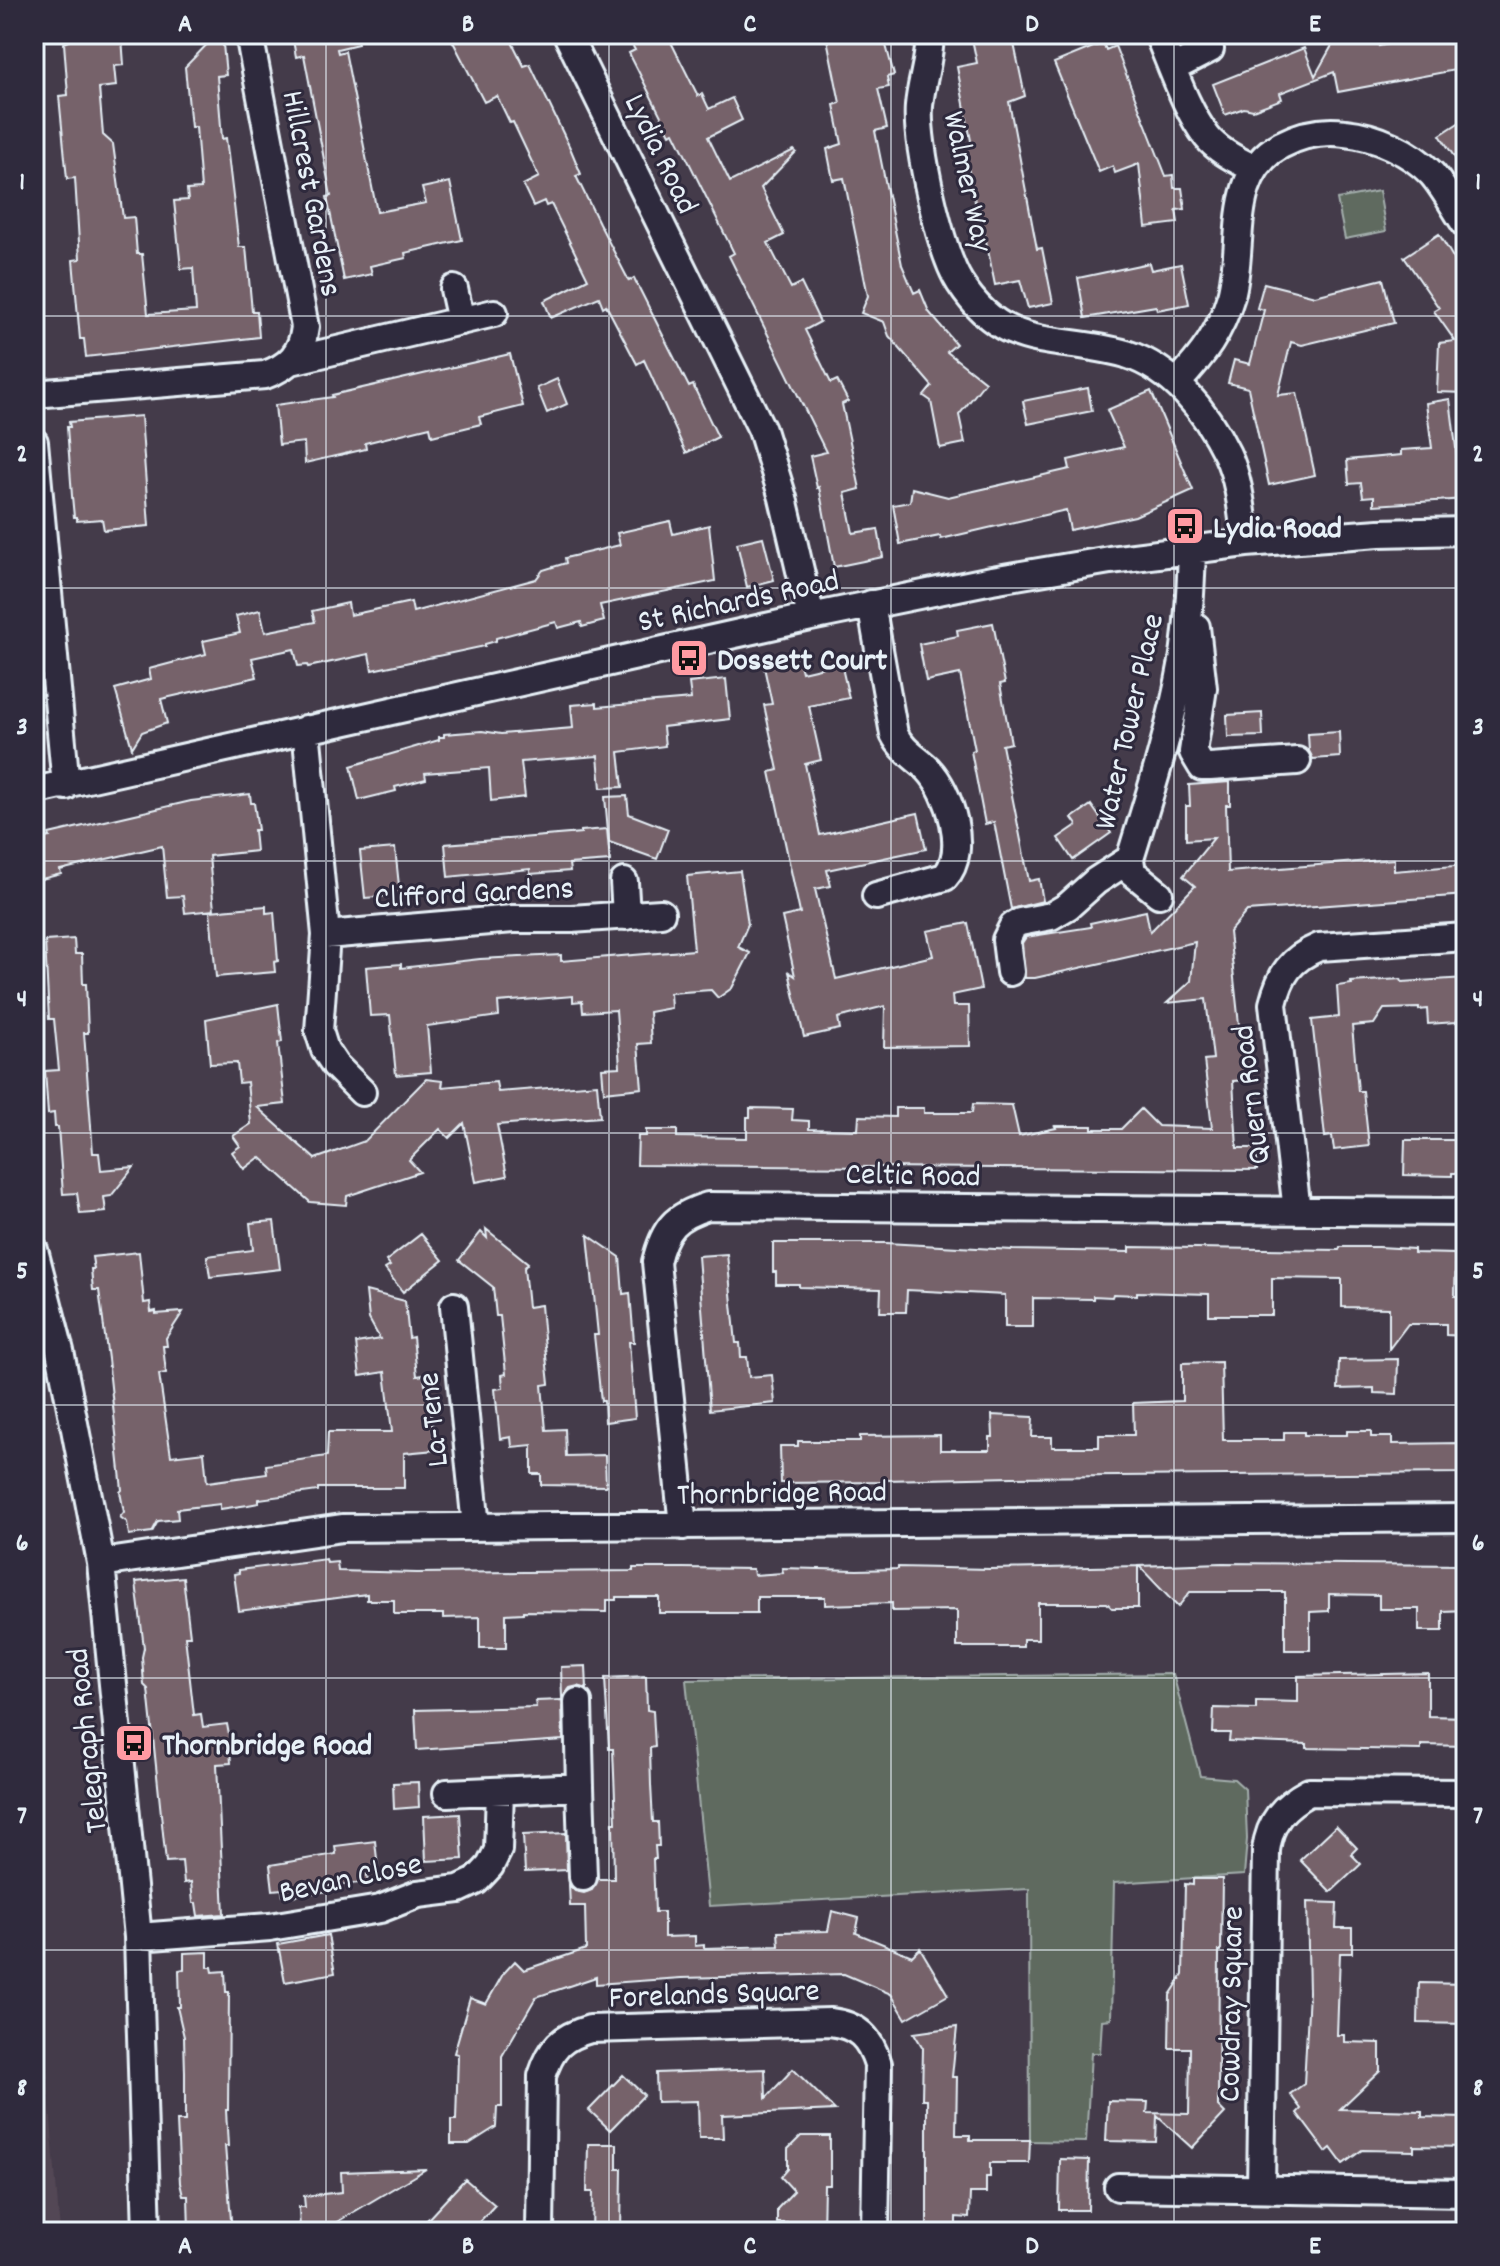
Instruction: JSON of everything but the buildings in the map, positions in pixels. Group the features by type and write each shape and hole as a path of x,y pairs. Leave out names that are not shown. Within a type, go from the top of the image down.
{"street":[{"name":"Hillcrest Gardens","path":"249,34 305,327 303,345 291,361"},
{"name":"Lydia Road","path":"567,34 762,430 783,498 811,617"},
{"name":"Walmer Way","path":"930,34 928,69 919,104 919,137 943,245 958,281 981,312 1010,330 1048,343 1125,354 1153,365 1177,383 1201,410 1228,456 1241,500 1246,543"},
{"path":"1158,34 1198,123 1209,139 1227,155 1254,169"},
{"path":"1173,68 1210,49"},
{"path":"1177,383 1216,335 1232,293 1244,195 1254,169 1269,151 1296,137 1327,131 1360,134 1388,144 1433,175 1466,225"},
{"path":"454,289 461,321"},
{"path":"34,394 265,375 291,361 494,313"},
{"path":"34,442 66,786"},
{"name":"St Richards Road","path":"34,791 811,617 1007,577 1246,543 1379,533 1466,531"},
{"name":"Water Tower Place","path":"1159,894 1132,872 1130,859 1156,775 1183,660 1192,549"},
{"path":"1190,588 1203,688 1193,752 1196,760 1202,767 1297,761"},
{"path":"871,604 894,734 901,747 929,770 942,787 948,800 957,850 952,869 945,877 876,896"},
{"path":"306,729 326,935 319,1031 325,1050 335,1065 362,1092"},
{"name":"Water Tower Place","path":"1010,972 1006,940 1013,926 1051,916 1130,859"},
{"path":"624,882 626,916"},
{"name":"Clifford Gardens","path":"326,935 513,919 661,913"},
{"name":"Quern Road","path":"1297,1211 1273,1004 1278,983 1287,967 1301,954 1319,947 1466,937"},
{"name":"Celtic Road","path":"683,1526 656,1262 661,1241 673,1223 688,1212 708,1206 1466,1212"},
{"name":"Telegraph Road","path":"34,1250 60,1351 101,1563 138,1937 147,2232"},
{"name":"La-Tene","path":"454,1306 476,1527"},
{"name":"Thornbridge Road","path":"101,1563 342,1528 1466,1518"},
{"path":"578,1702 583,1877"},
{"path":"447,1793 580,1787"},
{"name":"Bevan Close","path":"138,1937 270,1927 380,1909 418,1894 459,1889 476,1881 490,1866 498,1850 500,1791"},
{"name":"Cowdray Square","path":"1261,2188 1265,1865 1269,1831 1279,1813 1309,1792 1466,1793"},
{"name":"Forelands Square","path":"540,2232 542,2076 548,2058 558,2044 572,2034 590,2029 830,2022 846,2024 862,2033 872,2046 878,2064 875,2232"},
{"path":"1118,2187 1466,2193"}],"shaded area":[{"path":"34,1907 60,2232 34,2232"}],"green space":[{"path":"1379,191 1386,231 1345,239 1337,199"},
{"path":"1173,1674 1200,1776 1234,1779 1245,1789 1247,1839 1244,1875 1114,1883 1111,2019 1102,2020 1100,2053 1091,2053 1086,2142 1030,2141 1029,1889 709,1906 686,1680"}],"place":[{"name":"Lydia Road","path":"1185,526"},
{"name":"Dossett Court","path":"689,658"},
{"name":"Thornbridge Road","path":"134,1743"}]}
